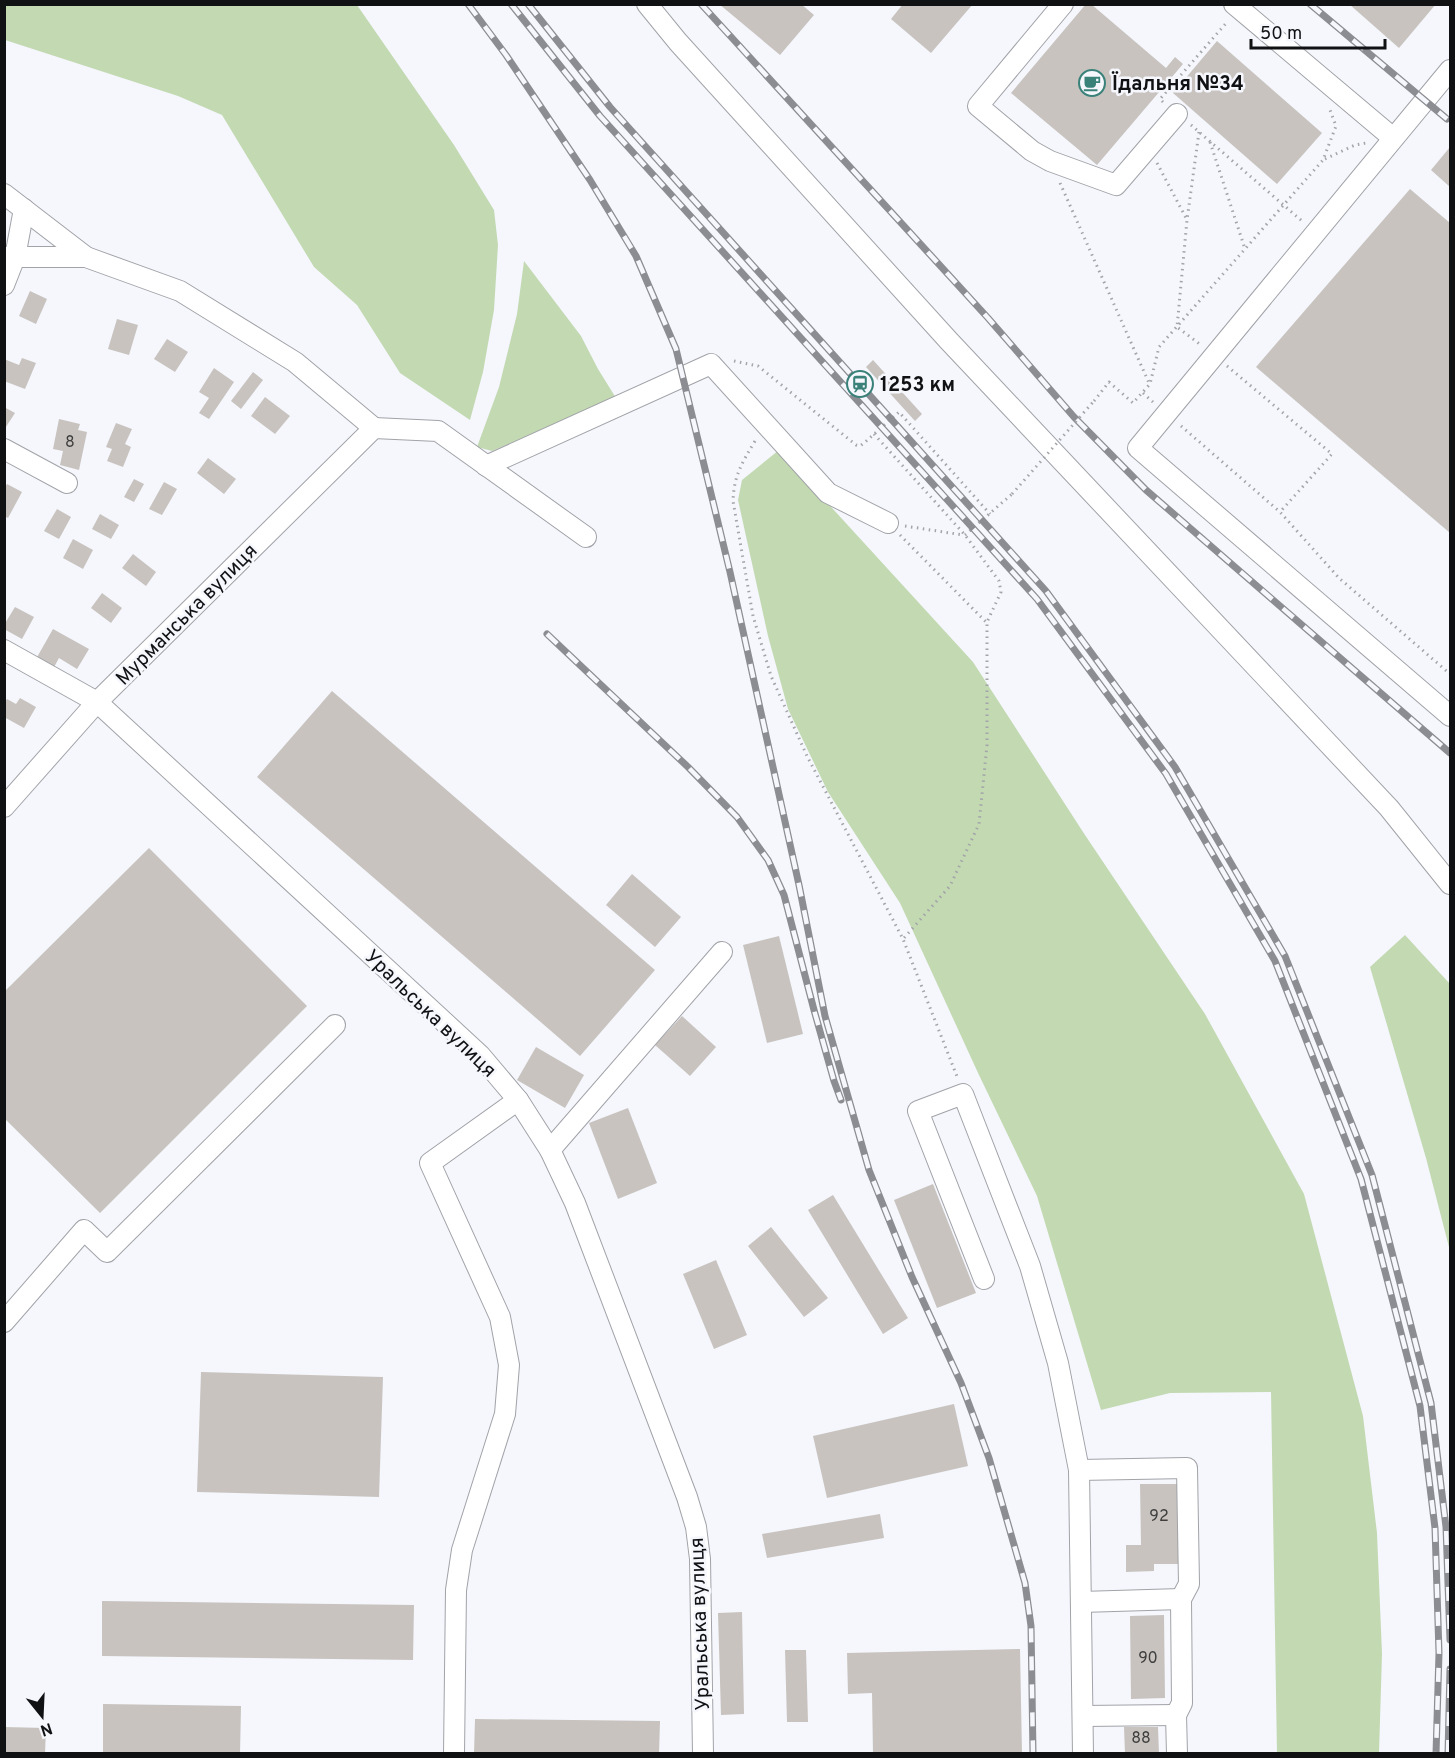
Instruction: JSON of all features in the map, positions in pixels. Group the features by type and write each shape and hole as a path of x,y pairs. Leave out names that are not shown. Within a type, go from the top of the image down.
{"street":[{"path":"647,4 678,42 949,341 1389,808 1450,884"},
{"path":"1063,4 978,106 1032,151 1050,161 1116,185 1177,114"},
{"path":"1232,11 1393,138"},
{"path":"1450,70 1137,448 1450,716"},
{"path":"4,194 86,257 180,291 295,362 374,428 438,431 586,537"},
{"path":"4,285 24,209"},
{"path":"10,257 86,257"},
{"path":"486,465 711,364 828,493 888,523"},
{"name":"Мурманська вулиця","path":"4,807 97,702 374,428"},
{"path":"4,449 67,483"},
{"name":"Уральська вулиця","path":"4,650 97,702 480,1054 518,1100 550,1150 575,1203 683,1486 696,1527 700,1559 703,1754"},
{"path":"550,1150 722,952"},
{"path":"4,1322 84,1230 107,1252 335,1025"},
{"path":"984,1279 918,1111 963,1094 1030,1266 1058,1363 1079,1470 1083,1754"},
{"path":"454,1754 456,1590 460,1560 505,1414 509,1365 500,1317 430,1163 518,1100"},
{"path":"1079,1470 1187,1468 1189,1584 1180,1599 1182,1703 1176,1715 1177,1754"},
{"path":"1081,1602 1180,1599"},
{"path":"1083,1716 1176,1715"}],"path":[{"path":"1232,11 1160,99 1315,232"},
{"path":"888,523 965,535 1012,494 1109,382 1133,403 1150,384 1159,347 1323,160 1336,126 1329,108"},
{"path":"1177,327 1187,220 1199,132"},
{"path":"1323,160 1355,145 1393,138"},
{"path":"1209,141 1245,249"},
{"path":"1149,146 1187,220"},
{"path":"1050,161 1150,384"},
{"path":"758,366 856,446 860,446 899,412 990,514"},
{"path":"1227,366 1332,453 1280,512"},
{"path":"1143,393 1280,512 1339,578 1450,674"},
{"path":"765,423 737,471 733,486 733,501 753,616 771,676 807,756 903,939 963,1094"},
{"path":"874,434 965,535 999,581 1000,592 987,622 987,746 979,824 950,886 903,939"},
{"path":"888,523 987,622"}],"green space":[{"path":"5,4 357,5 454,145 494,210 498,245 494,310 483,372 470,420 400,373 357,305 314,267 222,115 178,96 5,40"},
{"path":"524,261 581,336 616,398 492,451 477,447 499,387 517,314"},
{"path":"779,450 973,662 1205,1014 1304,1194 1363,1416 1377,1533 1382,1654 1379,1753 1277,1753 1271,1392 1170,1393 1101,1410 1037,1196 900,903 828,792 788,709 768,636 738,500 742,480"},
{"path":"1405,935 1450,984 1450,1251 1426,1158 1370,967"}],"building":[{"path":"719,4 801,4 814,15 780,55"},
{"path":"903,4 973,4 931,53 891,19"},
{"path":"1086,4 1091,4 1166,68 1175,57 1183,64 1097,165 1011,93"},
{"path":"1349,4 1436,4 1399,48"},
{"path":"1217,41 1322,133 1277,184 1173,93"},
{"path":"1450,147 1450,187 1431,170"},
{"path":"1410,189 1450,223 1450,533 1256,367"},
{"path":"30,291 47,299 36,324 19,316"},
{"path":"117,319 138,325 129,355 108,349"},
{"path":"167,339 188,352 175,372 154,359"},
{"path":"22,358 36,363 25,389 4,381 4,359 19,365"},
{"path":"873,360 922,414 915,421 866,367"},
{"path":"214,368 234,382 209,419 199,413 209,398 199,392"},
{"path":"253,372 263,380 241,409 231,401"},
{"path":"265,397 290,416 275,434 251,416"},
{"path":"4,407 15,413 4,430"},
{"path":"59,419 80,424 78,430 87,432 79,470 60,465 63,451 53,449"},
{"path":"116,423 132,429 125,444 131,447 123,467 107,461 112,449 106,447"},
{"path":"208,458 236,479 224,494 197,473"},
{"path":"134,479 144,484 134,502 124,497"},
{"path":"164,482 177,489 162,515 149,509"},
{"path":"7,484 22,492 8,518 4,516 4,489"},
{"path":"57,509 71,517 59,539 44,531"},
{"path":"100,514 119,525 111,539 92,529"},
{"path":"73,539 93,550 83,569 63,558"},
{"path":"133,554 156,572 146,586 122,568"},
{"path":"102,593 122,608 111,623 91,608"},
{"path":"15,607 34,617 22,639 4,629"},
{"path":"53,629 89,649 77,669 59,658 53,669 36,659"},
{"path":"332,691 655,970 580,1056 257,777"},
{"path":"20,698 36,707 24,728 4,717 4,703 7,699 16,704"},
{"path":"149,848 307,1006 100,1213 4,1118 4,992"},
{"path":"632,874 681,917 655,947 606,905"},
{"path":"779,936 803,1034 767,1043 743,945"},
{"path":"682,1016 716,1047 690,1076 655,1045"},
{"path":"536,1047 584,1075 565,1108 517,1080"},
{"path":"628,1108 657,1183 618,1199 589,1123"},
{"path":"933,1184 976,1293 937,1308 894,1200"},
{"path":"833,1195 908,1318 883,1334 808,1210"},
{"path":"771,1227 828,1298 804,1317 748,1246"},
{"path":"716,1260 747,1335 714,1349 683,1274"},
{"path":"201,1372 383,1377 379,1497 197,1492"},
{"path":"954,1404 968,1466 827,1498 813,1436"},
{"path":"1140,1484 1178,1484 1184,1564 1154,1564 1154,1571 1126,1572 1126,1545 1141,1545"},
{"path":"880,1514 884,1538 767,1558 762,1534"},
{"path":"102,1601 414,1605 413,1660 102,1656"},
{"path":"742,1612 744,1714 721,1715 718,1613"},
{"path":"1164,1615 1165,1698 1131,1699 1130,1616"},
{"path":"1020,1649 1022,1754 873,1754 872,1693 848,1694 847,1653"},
{"path":"785,1650 806,1650 808,1722 787,1722"},
{"path":"103,1704 241,1706 240,1754 103,1754"},
{"path":"475,1719 660,1721 659,1754 474,1754"},
{"path":"4,1727 46,1728 45,1754 4,1754"},
{"path":"1124,1727 1158,1727 1159,1754 1125,1754"}],"railway":[{"path":"468,4 506,55 590,180 636,256 676,349 730,572 799,885 825,1016 869,1170 912,1277 961,1383 989,1458 1025,1583 1031,1626 1033,1754"},
{"path":"511,4 600,116 1037,599 1166,774 1275,961 1361,1179 1420,1406 1435,1528 1439,1653 1436,1754"},
{"path":"528,4 610,107 1046,591 1175,767 1285,956 1372,1175 1431,1403 1446,1527 1450,1640"},
{"path":"701,4 988,318 1074,417 1146,490 1450,753"},
{"path":"1310,4 1447,119"},
{"path":"547,634 688,767 737,817 768,860 784,895 814,1010 841,1100"},
{"path":"1448,1754 1450,1669"}],"place":[{"name":"Їдальня №34","path":"1092,83"},
{"name":"1253 км","path":"860,384"}]}
